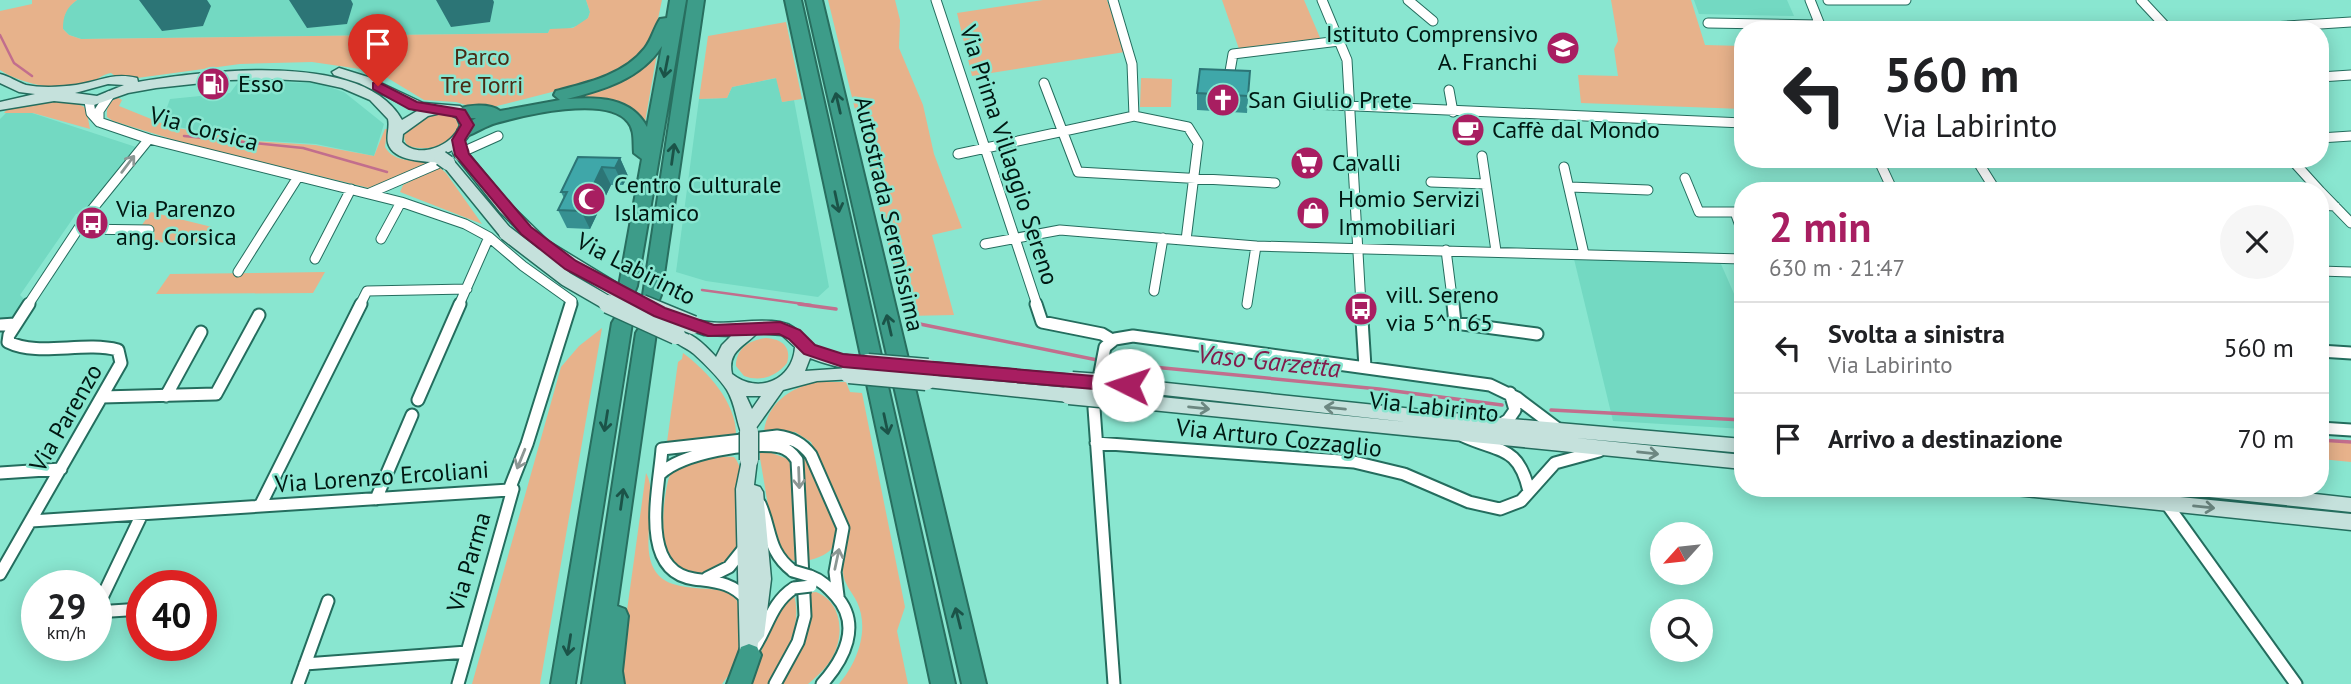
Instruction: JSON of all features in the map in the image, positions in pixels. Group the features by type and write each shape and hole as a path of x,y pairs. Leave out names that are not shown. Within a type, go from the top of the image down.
{"highway":[{"path":"461,113 498,110 619,77 636,66 656,47 662,35 669,0"},
{"path":"628,286 678,0"},
{"path":"652,295 696,0"},
{"name":"Autostrada Serenissima","path":"793,0 943,684"},
{"name":"Autostrada Serenissima","path":"814,0 974,684"},
{"path":"463,145 507,115 560,104 586,102 619,108 638,121 642,133 638,174 641,202"},
{"path":"562,684 622,323"},
{"path":"594,684 646,333"},
{"path":"612,567 617,617 610,671 612,684"},
{"path":"739,684 749,655"}],"main road":[{"path":"0,89 55,97 87,95 257,67 310,68 355,76 406,103 433,110"},
{"name":"Via Labirinto","path":"112,90 239,75 317,77 354,87 380,103 395,118 395,143 402,151 438,160 528,253 580,289 693,345 709,357 729,381 753,391 817,375 927,375 1734,445"},
{"path":"0,78 19,92"},
{"path":"0,106 19,92"},
{"path":"397,132 415,116 433,110 448,109 461,113"},
{"name":"Via Labirinto","path":"461,113 467,120 463,145 505,208 546,248 628,298 693,326 724,332 762,328 788,331 803,346 833,359 867,362 927,375"},
{"path":"438,160 440,151 463,145"},
{"path":"749,655 745,489 749,429 722,361 729,346 744,334 762,328"},
{"path":"749,429 781,384 802,364 803,346"},
{"name":"Via Labirinto","path":"1130,393 1458,434 1734,461"},
{"path":"748,465 761,551 762,591 758,630 749,655"},
{"path":"2106,497 2351,522"},
{"path":"2275,497 2351,505"}],"street":[{"name":"Via Prima Villaggio Sereno","path":"936,0 1042,322"},
{"path":"1113,0 1132,64 1134,116"},
{"path":"1322,0 1347,60 1365,367"},
{"path":"1408,0 1433,21"},
{"path":"1810,0 1819,21"},
{"path":"1828,0 1906,0"},
{"path":"2141,0 2161,21"},
{"path":"2329,23 2351,22"},
{"path":"1708,23 1734,24"},
{"path":"1229,77 1233,54 1339,41"},
{"path":"2329,76 2351,75"},
{"path":"1044,83 1077,172 1275,183"},
{"path":"99,122 99,111 112,90"},
{"path":"1449,90 1453,112"},
{"path":"87,95 91,113 99,122"},
{"path":"1311,104 1734,123"},
{"path":"958,154 1134,116 1179,124 1194,133 1198,143 1186,240"},
{"name":"Via Corsica","path":"99,122 149,139 369,193 465,224 489,237 523,266 572,300"},
{"path":"463,145 498,136"},
{"path":"2329,137 2351,136"},
{"path":"0,325 15,324 78,229 149,139"},
{"path":"1482,156 1496,251"},
{"path":"369,193 438,160"},
{"path":"1564,167 1584,254"},
{"path":"2299,168 2312,182"},
{"path":"238,272 298,177"},
{"path":"1685,178 1699,212 1734,212"},
{"path":"1431,182 1486,184"},
{"path":"1570,187 1648,190"},
{"path":"316,260 351,189"},
{"path":"2329,201 2351,223"},
{"path":"381,239 401,202"},
{"path":"2329,206 2334,206"},
{"path":"78,229 149,230"},
{"path":"985,244 1060,230 1256,246 1734,258"},
{"path":"418,400 489,237"},
{"path":"1154,291 1163,238"},
{"path":"1247,304 1256,246"},
{"path":"1446,250 1455,323 1537,334"},
{"path":"2329,271 2351,272"},
{"path":"260,506 367,291 467,289"},
{"name":"Via Lorenzo Ercoliani","path":"31,521 509,490 527,444 572,300"},
{"path":"102,397 216,394 259,315"},
{"name":"Via Labirinto","path":"1042,322 1102,334 1112,341 1133,336 1490,385 1510,393 1560,431"},
{"name":"Via Parenzo","path":"0,574 121,363 118,350 99,345 12,346 8,342 15,324"},
{"path":"166,396 201,332"},
{"path":"1099,373 1100,355 1112,341"},
{"path":"2329,352 2351,353"},
{"name":"Via Labirinto","path":"1500,425 1508,420 1515,410 1510,393"},
{"path":"1094,408 1114,684"},
{"path":"376,499 412,415"},
{"path":"2329,429 2351,430"},
{"path":"1458,434 1475,443 1503,449 1512,454 1526,472 1529,491"},
{"path":"748,602 735,587 675,574 663,562 657,537 662,449 770,436 791,439 803,445 811,455 843,528 833,592"},
{"name":"Via Arturo Cozzaglio","path":"1096,443 1354,462 1404,474 1486,508 1512,506 1555,463 1606,449"},
{"path":"660,474 667,465 685,459 766,447 785,449 797,460 805,616 798,642 775,684"},
{"path":"0,472 61,469"},
{"name":"Via Parma","path":"458,684 513,489 509,490"},
{"path":"754,495 765,513 772,548 780,561 833,592 849,620 848,641 839,662 822,684"},
{"path":"2166,503 2296,684"},
{"path":"112,577 142,514"},
{"path":"704,579 727,569 739,558 746,545"},
{"path":"749,655 762,640 775,603 811,581"},
{"path":"298,684 328,601"},
{"name":"Via Parma","path":"306,664 467,652"}],"shaded area":[{"path":"77,0 586,0 590,12 580,25 564,30 550,29 548,33 81,39 69,35 63,29 63,19 68,7"},
{"path":"1694,0 1787,0 1794,16 1699,14"},
{"path":"777,78 782,102 794,100 829,287 818,297 706,281 676,272 699,99 727,98 732,87"},
{"path":"239,81 317,83 344,92 384,124 374,156 316,144 252,140 161,124 170,99 230,93"},
{"path":"6,113 32,113 139,148 90,213 76,214 20,295 27,302 17,317 0,319 0,119"},
{"path":"1574,259 1721,264 1734,294 1734,428 1613,421"}],"green space":[{"name":"Parco Tre Torri","path":"32,0 77,0 66,13 63,29 69,35 81,39 548,33 550,29 573,28 588,18 590,12 586,0 662,0 655,33 646,50 625,68 595,81 479,109 456,102 424,100 386,77 367,70 312,62 240,64 130,79 118,78 111,73 82,86 71,87 32,84 0,70 0,11 32,4"},
{"path":"828,0 895,0 900,20 899,48 923,105 934,154 962,228 932,235 954,315 906,316"},
{"path":"1043,0 1107,0 1125,52 972,76 957,13"},
{"path":"1222,0 1304,0 1321,40 1239,49"},
{"path":"1611,0 1691,0 1705,45 1734,46 1734,109 1581,103 1578,75 1618,76 1614,49 1618,41"},
{"path":"786,22 802,99 782,102 776,78 732,87 727,98 699,99 708,36"},
{"path":"657,53 645,122 630,108 621,104 519,109 575,96 611,84 644,66"},
{"path":"1141,78 1172,79 1171,107 1140,107"},
{"path":"117,97 122,100 119,106 171,127 253,141 315,145 374,156 387,129 385,147 394,156 432,163 369,188 191,145 113,121 107,117 107,110"},
{"path":"71,100 86,108 90,129 33,113 4,113 25,102"},
{"path":"433,114 447,114 456,119 459,127 455,134 443,143 429,148 407,145 404,139 407,129 416,121"},
{"path":"439,167 482,224 400,192 403,185"},
{"path":"151,212 212,227 202,243 130,242"},
{"path":"325,272 313,293 156,294 170,274"},
{"path":"602,328 540,684 472,684 561,367 579,346"},
{"path":"766,338 784,344 788,352 787,363 778,372 767,377 744,376 736,366 738,354 749,343"},
{"path":"683,353 710,378 726,399 735,422 736,434 667,442 678,362"},
{"path":"815,382 846,382 850,392 862,393 905,607 897,631 908,684 839,684 856,656 862,635 861,613 843,573 849,536 848,524 811,442 795,432 764,431 770,413 781,399 788,393"},
{"path":"2329,440 2351,441 2351,462 2329,460"},
{"path":"769,452 788,459 791,467 795,561 784,558 772,529 760,458 760,453"},
{"path":"734,457 741,477 737,547 724,563 714,569 704,573 684,572 675,566 664,539 664,509 671,473 696,460"},
{"path":"806,458 836,530 834,545 829,551 807,561 804,459"},
{"path":"646,473 651,501 649,550 652,564 659,576 680,586 728,592 739,607 741,631 737,657 732,677 727,677 722,684 625,684 620,661"},
{"path":"816,592 826,597 837,614 839,634 834,655 808,684 783,684 808,629 808,593"},
{"path":"794,595 796,619 786,652 768,684 748,684 775,617 786,599"}],"building":[{"path":"1200,69 1250,71 1248,96 1197,93"},
{"name":"Cavalli","path":"1299,149 1316,150 1316,169 1301,168"},
{"path":"578,157 620,158 615,168 602,167 581,211 558,210 567,192 561,192"}],"waterway":[{"name":"Vaso Garzetta","path":"0,35 14,63 32,76"},
{"name":"Vaso Garzetta","path":"184,136 303,148 387,172"},
{"name":"Vaso Garzetta","path":"702,290 811,305"},
{"name":"Vaso Garzetta","path":"799,304 836,309"},
{"name":"Vaso Garzetta","path":"910,322 1112,363 1379,389 1502,405"},
{"name":"Vaso Garzetta","path":"1551,410 1734,420"},
{"name":"Vaso Garzetta","path":"2329,441 2351,442"}],"place":[{"name":"Istituto Comprensivo A. Franchi","path":"1563,48"},
{"name":"Esso","path":"213,84"},
{"name":"San Giulio Prete","path":"1223,100"},
{"name":"Caffè dal Mondo","path":"1468,130"},
{"name":"Cavalli","path":"1307,163"},
{"name":"Centro Culturale Islamico","path":"589,199"},
{"name":"Homio Servizi Immobiliari","path":"1313,213"},
{"name":"Via Parenzo ang. Corsica","path":"92,223"},
{"name":"vill. Sereno via 5^n 65","path":"1361,309"}],"route":[{"path":"378,86 414,106 461,113 467,120 466,130 458,140 462,155 526,230 546,248 598,282 628,298 699,328 724,332 780,328 795,334 803,346 810,350 843,360 1128,385"}]}
